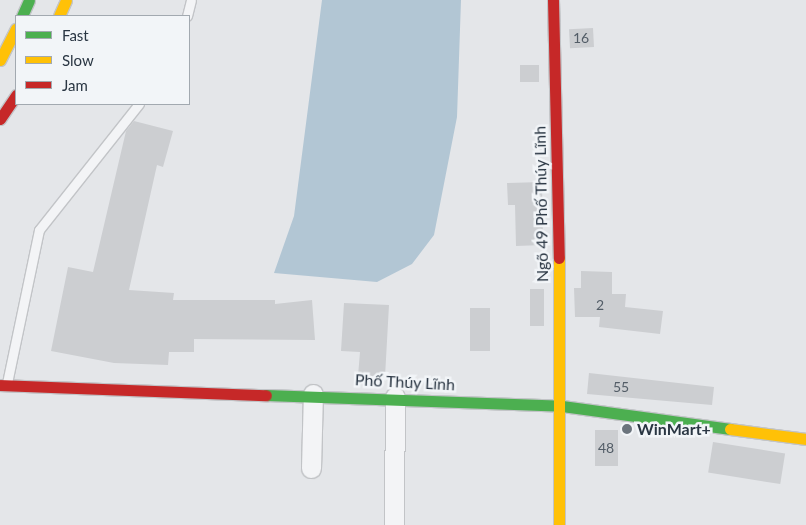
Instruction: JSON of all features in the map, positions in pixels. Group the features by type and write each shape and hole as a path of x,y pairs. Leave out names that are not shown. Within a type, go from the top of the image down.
{"street":[{"path":"22,15 29,0"},
{"path":"59,15 66,0"},
{"name":"Ngõ 49 Phố Thúy Lĩnh","path":"553,0 562,406 559,525"},
{"path":"0,60 15,31"},
{"path":"0,120 15,97"},
{"name":"Phố Thúy Lĩnh","path":"3,384 395,397 562,406 806,439"},
{"path":"311,468 313,394"},
{"path":"394,525 395,397"}],"lane":[{"path":"187,15 191,0"},
{"path":"3,384 39,230 138,105"}],"water":[{"path":"322,0 461,0 457,117 434,235 412,264 377,282 274,273 294,216"}],"building":[{"path":"593,28 594,47 570,48 569,29"},
{"path":"520,65 539,65 539,82 520,82"},
{"path":"134,121 173,131 163,167 157,165 129,290 174,293 173,300 275,300 275,304 312,300 315,340 194,339 194,352 169,352 168,365 114,363 51,351 68,267 93,272 126,131"},
{"path":"542,182 543,245 516,246 515,205 508,205 507,183"},
{"path":"581,271 612,272 612,294 626,294 625,307 663,311 660,334 599,327 600,317 575,317 574,288 581,288"},
{"path":"530,289 544,289 544,326 530,326"},
{"path":"344,303 389,305 385,377 358,376 360,352 341,351"},
{"path":"470,308 490,308 490,351 470,351"},
{"path":"589,373 714,387 712,405 587,394"},
{"path":"595,430 618,430 618,466 595,466"},
{"path":"713,442 785,453 780,484 708,473"}],"traffic: fast":[{"path":"22,15 29,0"},
{"path":"266,395 562,406 730,429"}],"traffic: slow":[{"path":"59,15 66,0"},
{"path":"0,60 15,31"},
{"path":"559,258 559,525"},
{"path":"730,429 806,439"}],"traffic: jam":[{"path":"553,0 559,258"},
{"path":"0,119 15,96"},
{"path":"0,385 266,395"}],"place":[{"name":"WinMart+","path":"627,429"}]}
